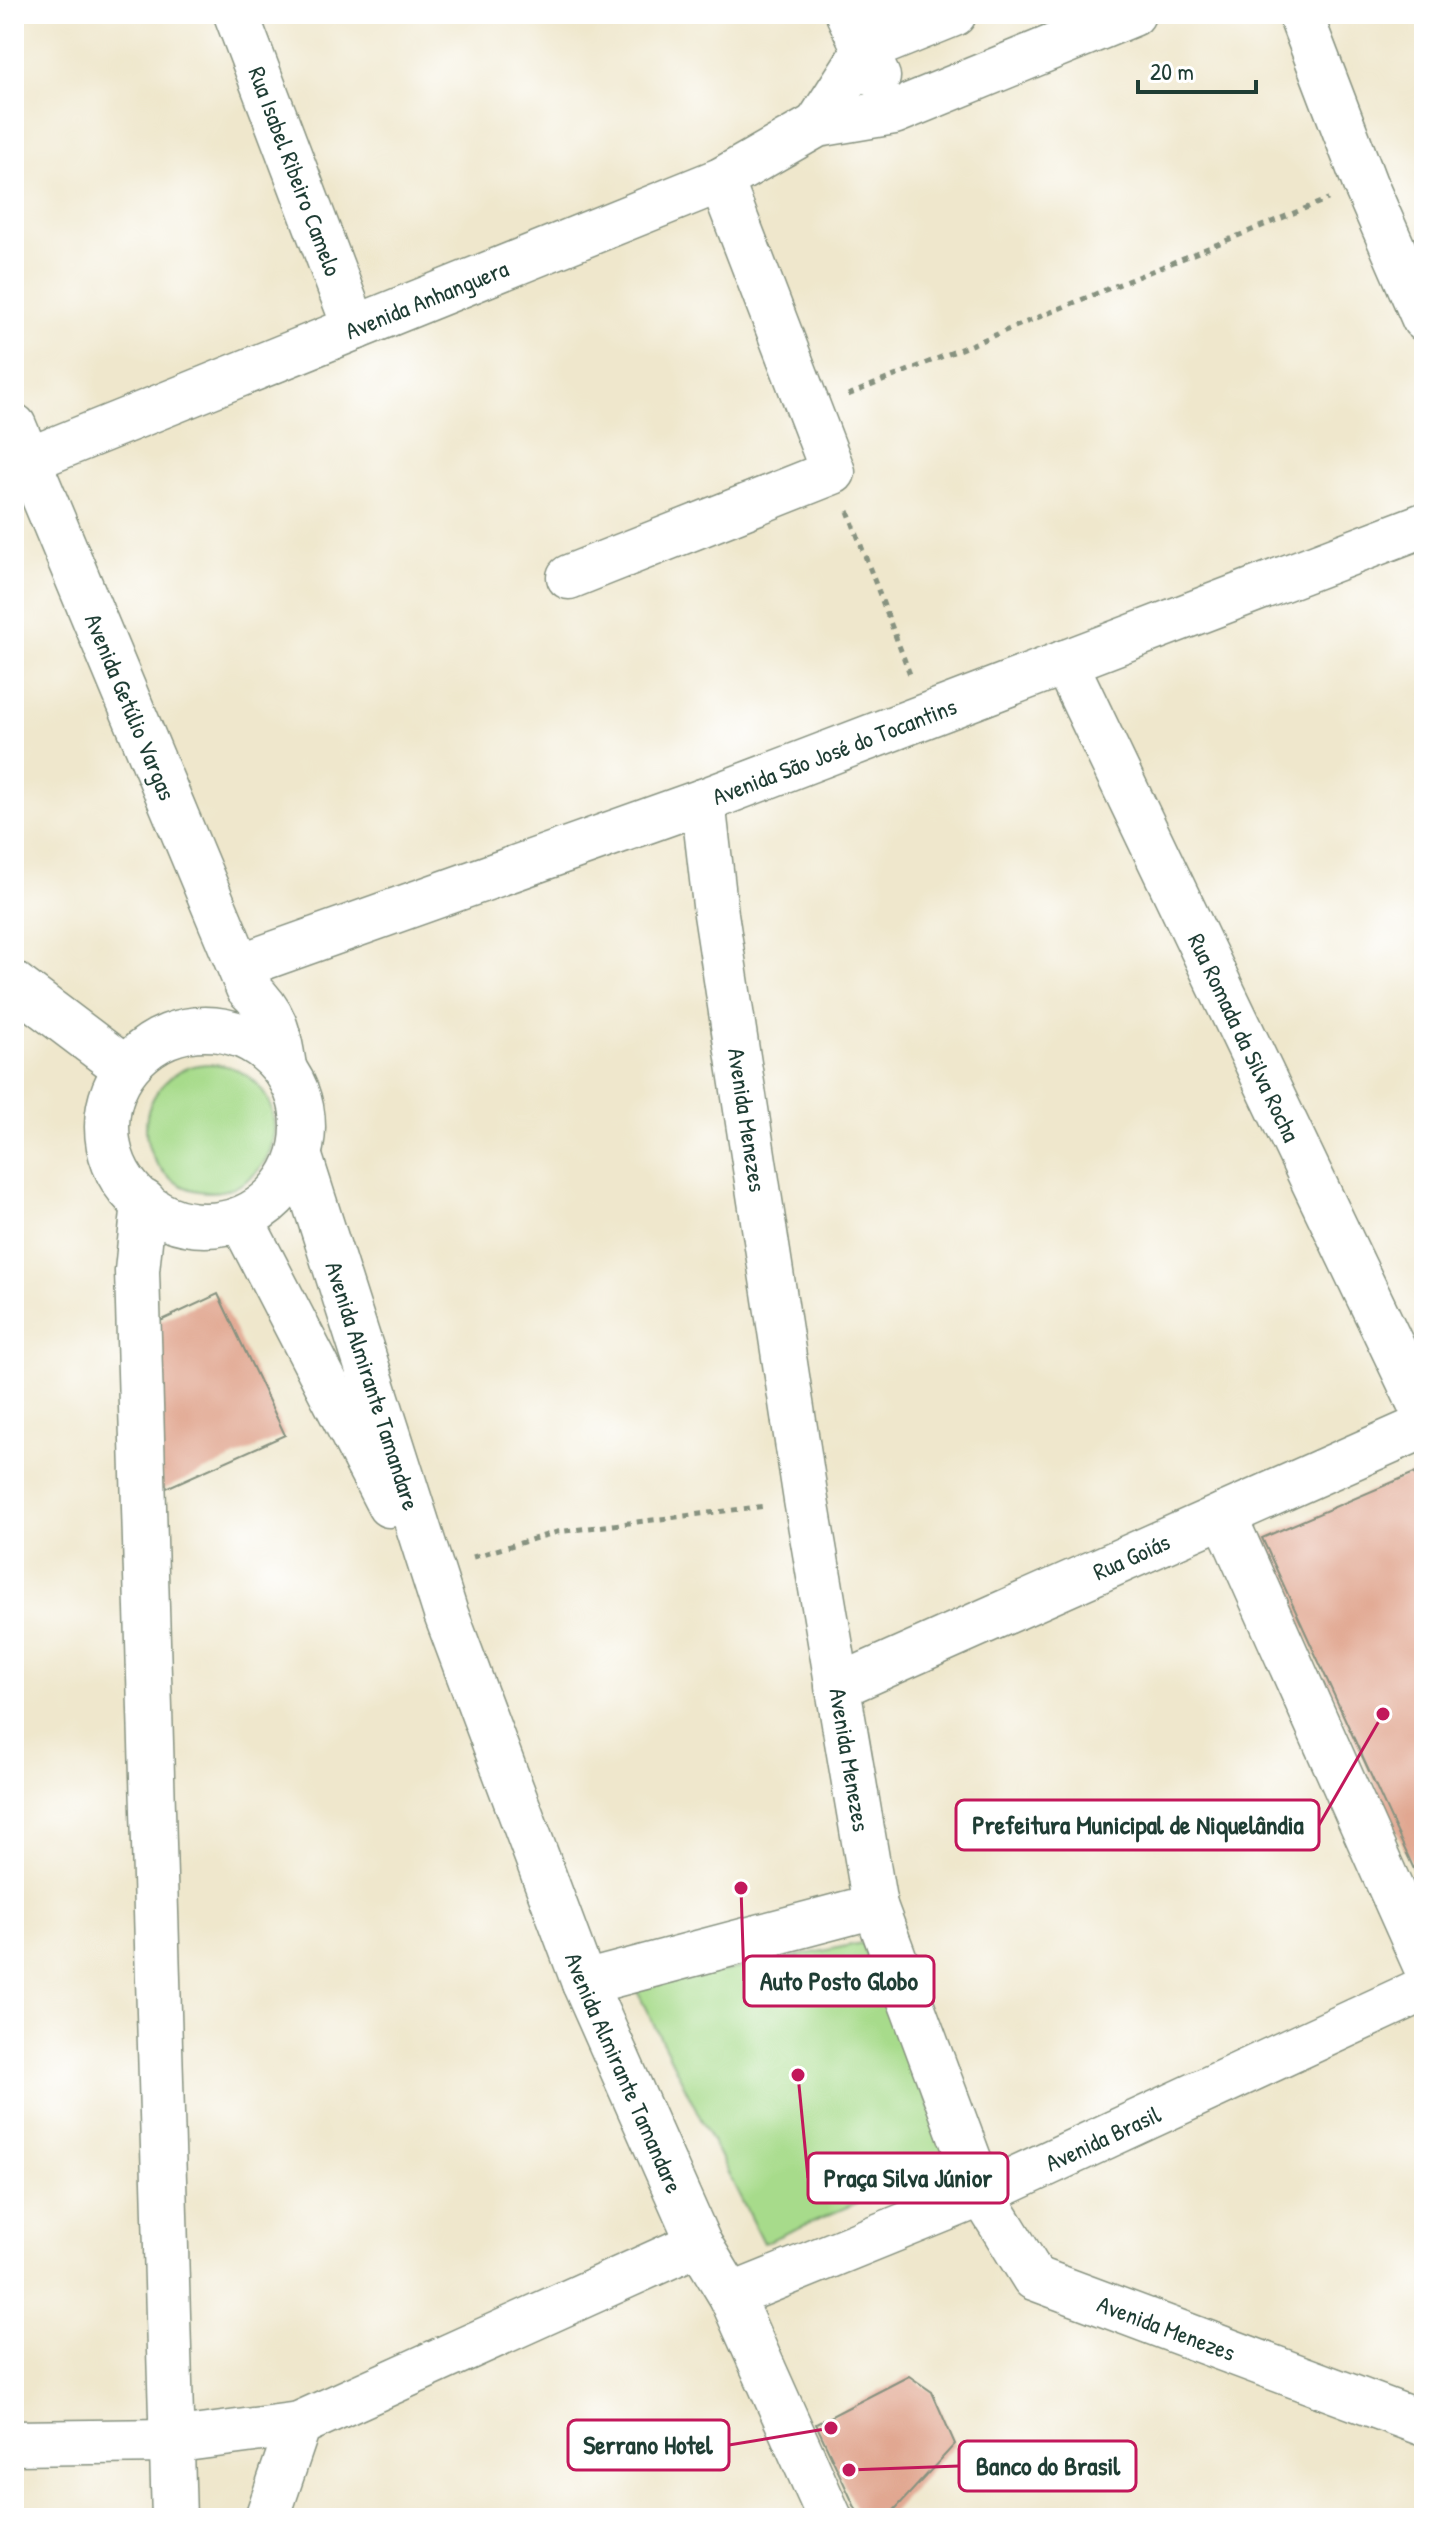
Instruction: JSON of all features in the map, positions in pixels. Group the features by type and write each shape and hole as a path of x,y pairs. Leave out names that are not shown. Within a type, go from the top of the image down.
{"street":[{"name":"Rua Isabel Ribeiro Camelo","path":"236,14 355,328"},
{"path":"894,112 856,32 954,14"},
{"name":"Avenida Anhanguera","path":"21,443 355,328 721,180 817,125 894,112 1133,14"},
{"path":"1300,14 1365,184 1424,319"},
{"name":"Avenida Anhanguera","path":"817,125 856,32"},
{"path":"569,577 833,472 721,180"},
{"name":"Avenida Getúlio Vargas","path":"21,443 244,977 273,1018 284,1067"},
{"name":"Avenida São José do Tocantins","path":"244,977 1424,525"},
{"name":"Rua Romada da Silva Rocha","path":"1065,662 1424,1413"},
{"name":"Avenida Menezes","path":"703,801 718,929 806,1500 875,1906 982,2194 1034,2278 1424,2424"},
{"path":"227,1033 244,977"},
{"path":"14,984 125,1068"},
{"path":"210,1028 249,1039 284,1067 299,1095 305,1128 300,1157 287,1184 266,1205 241,1219 202,1226 160,1216 127,1188 111,1158 106,1124 110,1100 125,1068 144,1049 182,1031 210,1028"},
{"name":"Avenida Almirante Tamandare","path":"300,1157 446,1614 584,1983 699,2243 731,2296 830,2518"},
{"path":"144,1202 137,1271 174,2518"},
{"name":"Avenida Almirante Tamandare","path":"241,1219 446,1614"},
{"name":"Rua Goiás","path":"837,1687 1424,1426"},
{"path":"1224,1515 1424,1963"},
{"path":"584,1983 875,1906"},
{"name":"Avenida Brasil","path":"731,2296 982,2194 1424,1989"},
{"path":"14,2443 170,2441 299,2424 699,2243"},
{"path":"267,2518 299,2424"}],"path":[{"path":"810,411 1365,184"},
{"path":"833,472 926,715"},
{"path":"432,1570 557,1532 806,1500"}],"green space":[{"path":"210,1064 235,1069 255,1083 269,1103 274,1128 269,1153 255,1173 235,1187 210,1192 185,1187 165,1173 151,1153 146,1128 151,1103 165,1083 185,1069"},
{"path":"862,1943 953,2162 763,2243 636,1989"}],"building":[{"path":"218,1294 285,1435 162,1490 156,1323"},
{"path":"1414,1473 1424,1493 1424,1891 1262,1538"},
{"path":"909,2376 932,2392 955,2444 887,2518 860,2518 816,2424"}],"place":[{"name":"Prefeitura Municipal de Niquelândia","path":"1383,1714"},
{"name":"Auto Posto Globo","path":"741,1888"},
{"name":"Praça Silva Júnior","path":"798,2075"},
{"name":"Serrano Hotel","path":"831,2428"},
{"name":"Banco do Brasil","path":"849,2470"}]}
